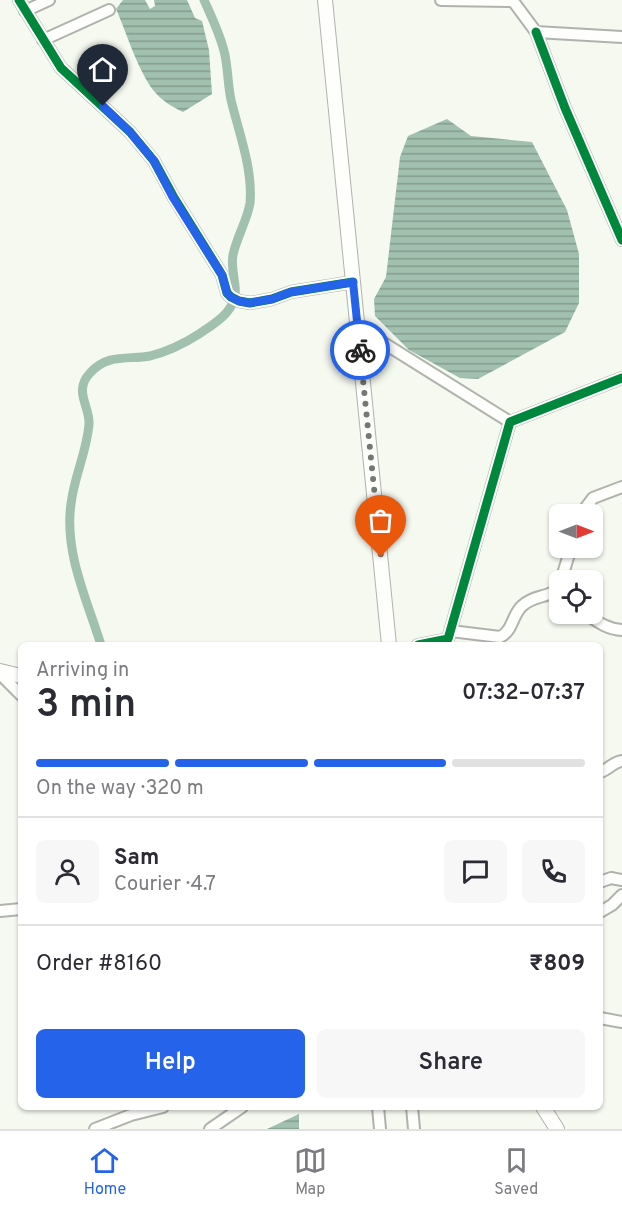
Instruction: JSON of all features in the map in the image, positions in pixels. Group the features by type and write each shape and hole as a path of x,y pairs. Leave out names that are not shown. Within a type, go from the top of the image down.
{"main road":[{"path":"325,0 389,642"},
{"path":"0,673 18,676"},
{"path":"545,1110 557,1129"}],"street":[{"path":"18,0 61,68 130,132 154,161 172,196 222,275 227,293 235,299 249,303 272,299 291,292 353,282"},
{"path":"26,11 49,0"},
{"path":"441,0 513,1 536,32 565,108 622,240"},
{"path":"43,40 109,10"},
{"path":"536,32 622,37"},
{"path":"358,327 510,422"},
{"path":"510,422 622,378"},
{"path":"451,638 510,422"},
{"path":"589,504 593,498 622,487"},
{"path":"432,642 451,638 500,637 506,634 520,608 539,596 549,594"},
{"path":"601,624 622,630"},
{"path":"0,673 18,692"},
{"path":"603,771 622,761"},
{"path":"603,881 611,878 622,880"},
{"path":"603,910 622,895"},
{"path":"0,911 18,909"},
{"path":"603,1019 622,1022"},
{"path":"95,1129 131,1115 152,1110"},
{"path":"210,1129 231,1110"},
{"path":"378,1110 380,1129"},
{"path":"412,1110 414,1129"}],"shaded area":[{"path":"123,0 145,0 150,9 155,6 154,0 187,0 195,18 202,21 209,50 212,94 183,112 156,94 142,72 116,9"},
{"path":"447,119 471,136 532,142 567,210 579,254 579,303 565,332 478,379 460,378 409,350 375,316 374,299 386,277 400,157 408,136"},
{"path":"299,1114 299,1129 267,1129"}],"waterway":[{"path":"100,642 78,576 71,540 71,504 89,424 82,392 85,380 104,362 119,358 150,356 182,344 213,325 230,309 235,294 233,255 250,203 247,164 231,100 225,55 219,34 204,0"}],"cycle path":[{"path":"19,0 61,68 130,132 154,161 222,275 227,293 231,297 250,303 272,299 291,292 353,282"},
{"path":"536,32 565,108 622,240"},
{"path":"433,642 448,639 510,422 622,378"}],"way so far":[{"path":"360,350 381,557"}],"route":[{"path":"103,106 130,132 154,161 172,196 222,275 227,293 231,297 249,303 272,299 291,292 353,282 360,350"}]}
